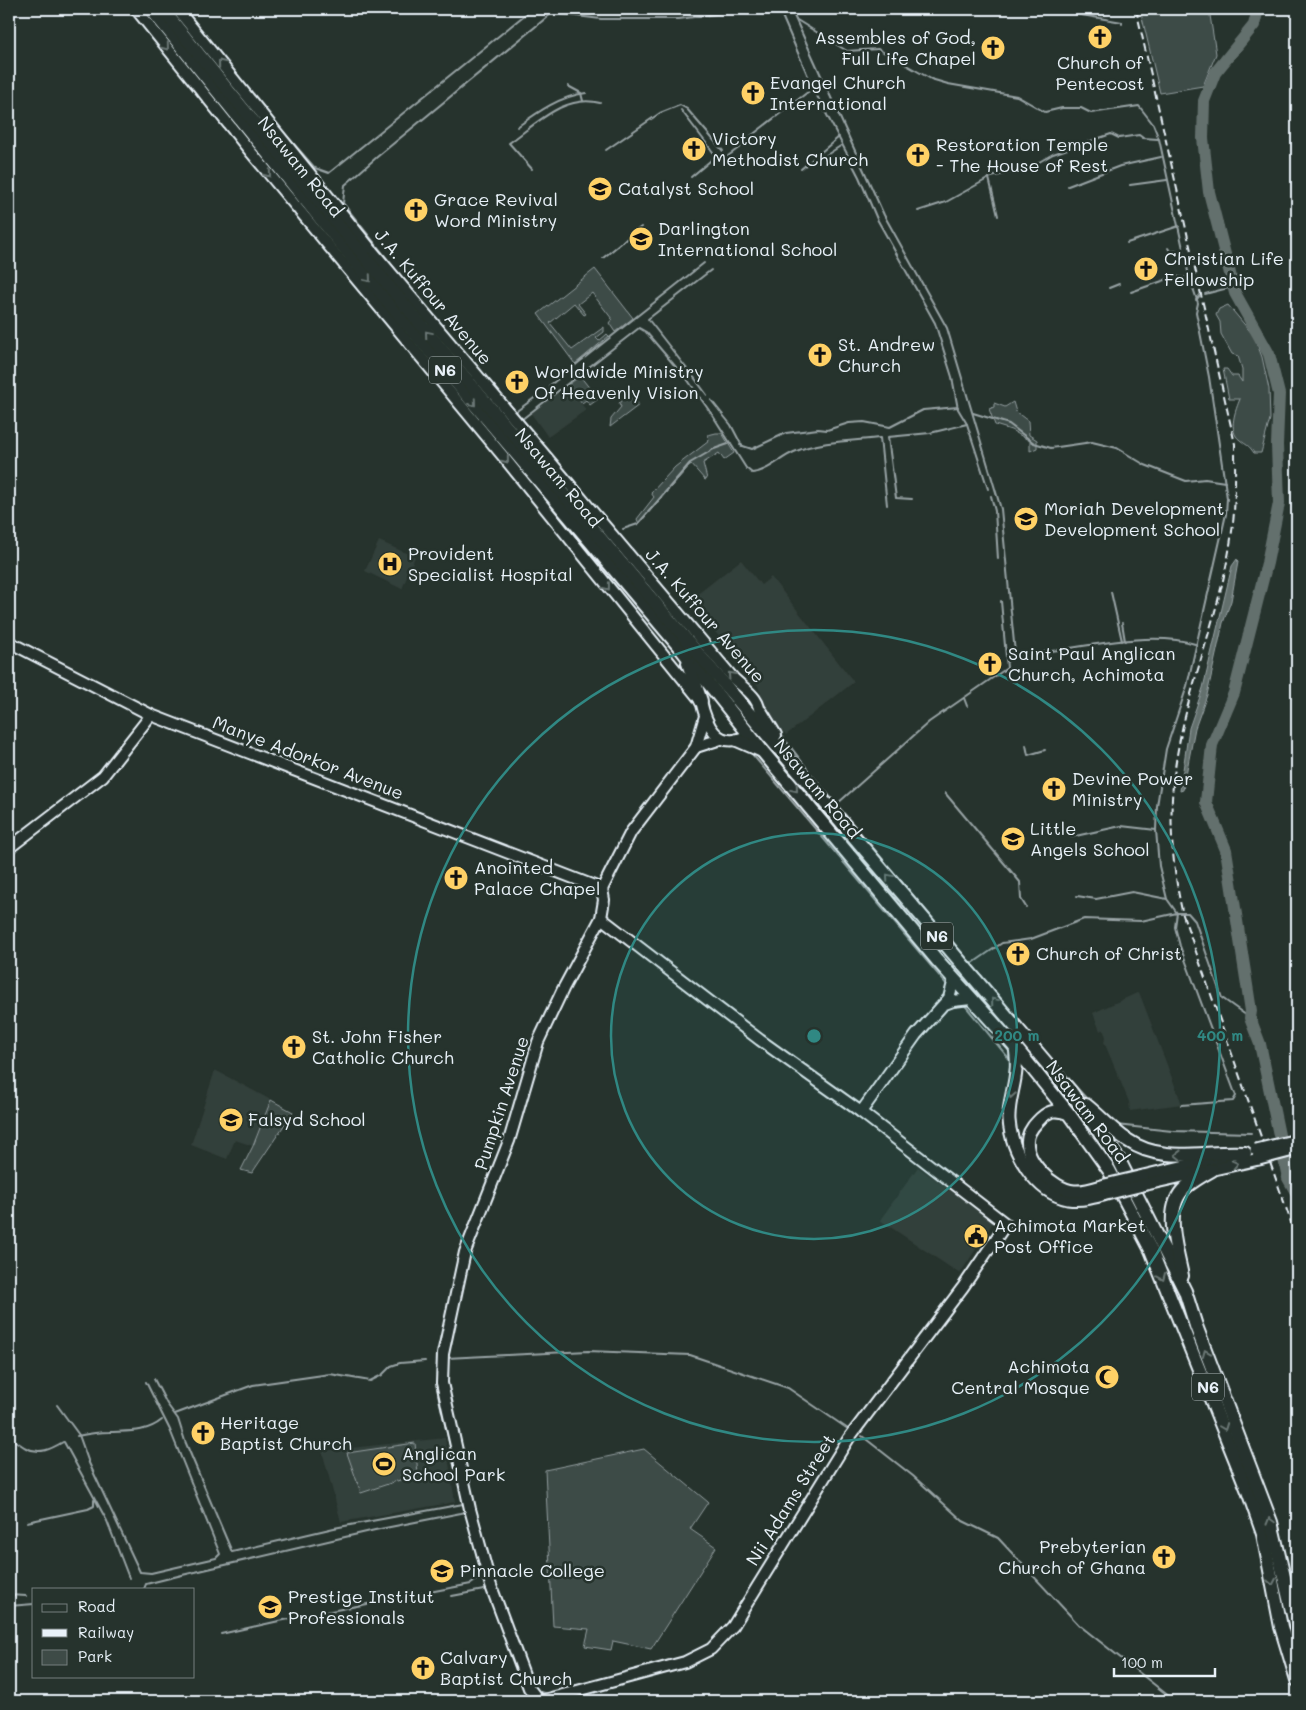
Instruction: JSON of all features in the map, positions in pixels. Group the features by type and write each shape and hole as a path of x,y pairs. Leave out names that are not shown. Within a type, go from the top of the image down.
{"highway":[{"name":"Nsawam Road","path":"151,9 366,275 682,650 754,731 804,778 1071,1092 1119,1160 1184,1291 1271,1522 1296,1628"},
{"name":"Nsawam Road","path":"162,9 318,203 754,731 763,752 970,999 1015,1047 1069,1114 1109,1170 1136,1218 1185,1330 1223,1424 1263,1534 1281,1627 1297,1680"},
{"path":"682,650 693,674 701,702"},
{"path":"761,712 770,730 791,756 804,778"},
{"path":"737,740 763,752"},
{"path":"1071,1092 1114,1130 1144,1149 1173,1155 1253,1154"},
{"path":"1184,1291 1172,1222 1176,1203 1185,1187 1212,1170"},
{"path":"1281,1627 1296,1628"}],"main road":[{"path":"1015,1047 1016,1072 1009,1118 1014,1144 1025,1165 1039,1183 1058,1196 1080,1200 1107,1189 1253,1154 1297,1149"},
{"path":"1069,1114 1057,1110 1050,1111 1036,1123 1028,1136 1030,1153 1042,1171 1059,1187 1081,1191 1107,1189"},
{"path":"1145,1180 1212,1170 1297,1140"}],"street":[{"path":"136,9 261,165 502,455 701,702 711,729 721,739"},
{"name":"J.A. Kuffour Avenue","path":"177,9 369,247 734,679 752,694 761,712 754,731"},
{"name":"Manye Adorkor Avenue","path":"9,642 151,715 602,888"},
{"path":"9,848 84,792 108,771 151,715"},
{"path":"602,888 631,832 696,747 705,716"},
{"path":"696,747 721,739 737,740 754,731"},
{"name":"Pumpkin Avenue","path":"539,1701 529,1688 491,1586 470,1510 442,1383 443,1354 445,1334 466,1252 509,1141 538,1042 563,989 601,918 604,900 602,888"},
{"path":"601,918 760,1040 861,1112 916,1035 944,1004 952,992 954,979"},
{"path":"944,1004 953,1000 970,999"},
{"name":"Nii Adams Street","path":"539,1701 685,1662 711,1649 723,1637 733,1626 849,1438 963,1286 1006,1224 861,1112"}],"shaded area":[{"path":"565,9 640,9 643,15 620,16"},
{"path":"568,386 586,410 548,437 530,412"},
{"name":"Provident Specialist Hospital","path":"379,541 415,557 402,589 365,571"},
{"path":"1237,559 1231,601 1223,623 1207,695 1195,728 1183,790 1180,791 1189,728 1203,688 1232,566"},
{"path":"741,560 761,585 771,577 854,682 786,735 767,712 758,686 690,600"},
{"path":"1139,992 1182,1104 1130,1111 1129,1102 1104,1042 1106,1037 1103,1029 1100,1031 1093,1013"},
{"name":"Falsyd School","path":"215,1070 271,1100 253,1146 235,1140 227,1159 191,1145"},
{"path":"918,1167 994,1221 960,1274 880,1220"},
{"path":"445,1438 455,1502 341,1522 322,1451"}],"green space":[{"path":"1140,9 1209,9 1216,54 1203,86 1160,93"},
{"path":"595,269 633,318 615,332 609,323 612,319 592,293 578,304 586,314 584,315 574,303 550,323 572,350 604,327 604,332 596,338 599,341 607,334 609,336 575,364 538,314"},
{"path":"1228,305 1254,336 1262,357 1269,389 1270,419 1261,453 1254,453 1236,436 1234,431 1236,408 1240,399 1229,399 1223,369 1227,369 1232,376 1238,376 1242,382 1242,369 1238,356 1232,354 1221,334 1220,322 1216,315 1219,309"},
{"path":"580,376 598,399 590,405 586,400 582,403 568,385"},
{"path":"629,392 639,405 610,427 611,419 621,407 619,403 623,400 622,397"},
{"path":"1013,402 1016,412 1028,421 1029,435 1037,440 1037,448 1030,451 1030,441 1011,430 995,425 989,409 994,407 994,403 1005,407"},
{"path":"722,433 734,453 724,460 719,453 703,463 707,479 705,480 691,464 639,524 637,519 654,497 651,493 675,467 709,441 708,435"},
{"path":"271,1100 293,1112 252,1173 241,1170 253,1146"},
{"name":"Anglican School Park","path":"415,1443 418,1474 361,1493 347,1453"},
{"path":"644,1449 708,1502 690,1529 716,1547 651,1649 613,1641 611,1650 585,1646 589,1629 553,1626 545,1470"}],"waterway":[{"path":"279,127 315,168 329,173 532,9"},
{"path":"563,9 564,14"},
{"path":"419,299 343,203 345,185 552,13 601,19 679,19 753,9 780,10"},
{"path":"779,9 814,90 859,177 877,219 935,323 952,377 958,409 967,424"},
{"path":"791,9 884,215 947,328 1001,509 1015,653 1018,655"},
{"path":"1258,9 1254,25 1215,73 1204,101 1203,138 1209,192 1235,293 1269,354 1279,394 1277,445 1279,503 1267,563 1234,693 1212,745 1206,802 1226,850 1251,1011 1250,1018 1260,1044 1288,1178 1297,1194"},
{"path":"1076,14 1122,22 1122,24"},
{"path":"797,20 847,51 878,49 931,79 948,84 1017,96 1045,112 1062,108 1081,108 1091,113 1139,106 1153,124 1159,139 1189,276 1198,303 1196,312 1209,377 1227,498 1226,514 1187,686 1166,749 1157,806 1156,830 1159,866 1167,899 1177,913 1188,913 1195,921 1222,998 1250,1018"},
{"path":"568,86 581,93 583,101"},
{"path":"751,136 813,88"},
{"path":"517,127 541,110 558,101 586,93"},
{"path":"532,169 509,143 551,112 575,102 600,103"},
{"path":"606,150 660,113 680,105 687,109 723,151"},
{"path":"681,110 716,156 691,177"},
{"path":"918,211 946,202 991,177 1027,169 1053,154 1111,134 1119,138 1139,135 1143,138 1158,139"},
{"path":"801,169 839,137"},
{"path":"728,156 748,141"},
{"path":"825,156 842,145"},
{"path":"1068,186 1120,166 1161,157"},
{"path":"989,178 998,216"},
{"path":"1130,185 1167,180"},
{"path":"1127,243 1179,226"},
{"path":"603,258 641,227"},
{"path":"1168,248 1170,251 1184,251"},
{"path":"549,386 704,263"},
{"path":"687,369 648,319 711,270"},
{"path":"1131,292 1168,279 1169,275 1184,278 1189,276"},
{"path":"1109,288 1119,284"},
{"path":"1205,294 1228,288 1235,293"},
{"path":"1196,300 1201,294"},
{"path":"521,420 639,328 646,332 681,373"},
{"path":"693,376 707,395"},
{"path":"687,379 746,468 752,473 763,470 804,448 836,442 880,438 887,505"},
{"path":"514,413 537,396"},
{"path":"711,400 731,425 742,446"},
{"path":"740,445 752,449 786,433 818,429 827,430 849,423 864,422 890,427 923,410 958,407"},
{"path":"973,413 1009,424 1034,443 1051,448 1092,442 1117,448 1145,465 1186,481 1205,479 1225,482"},
{"path":"912,499 896,498 888,437 930,433 967,424 988,489"},
{"path":"623,529 638,524 690,463 714,449 731,443"},
{"path":"991,496 995,511 998,559"},
{"path":"1111,592 1122,641"},
{"path":"837,804 929,722 1007,668 1001,601"},
{"path":"1122,623 1125,641"},
{"path":"1008,661 1018,655 1108,642 1154,639 1175,640 1195,644"},
{"path":"746,683 757,693 762,701"},
{"path":"964,698 967,706"},
{"path":"780,733 815,779 1029,1033"},
{"path":"1026,745 1028,755 1045,750"},
{"path":"752,754 948,986"},
{"path":"945,793 1020,882 1021,899 1026,907"},
{"path":"1071,837 1121,826 1156,830"},
{"path":"1077,896 1096,899 1132,892 1167,899"},
{"path":"973,963 1002,943 1031,939 1084,919 1141,921 1177,913 1175,927 1180,946 1236,1096 1233,1101 1181,1105"},
{"path":"963,1003 1011,1061"},
{"path":"1058,1067 1087,1099"},
{"path":"1116,1125 1172,1131 1251,1133"},
{"path":"446,1358 588,1351 690,1355 788,1388 848,1429"},
{"path":"437,1378 439,1359"},
{"path":"175,1414 253,1385 330,1374 370,1381 382,1375 391,1366 400,1363 425,1361"},
{"path":"154,1379 167,1404 178,1419 185,1441 232,1552 334,1528 463,1504"},
{"path":"57,1405 79,1435 89,1463 140,1572 151,1573 216,1558 220,1554 170,1430 146,1382"},
{"path":"437,1383 439,1399 464,1505"},
{"path":"77,1436 143,1429 162,1420"},
{"path":"862,1436 913,1476 963,1521 998,1538 1079,1625 1175,1701"},
{"path":"9,1439 36,1451 50,1449 63,1442"},
{"path":"64,1442 107,1521 129,1578"},
{"path":"27,1522 88,1509 94,1506 94,1500"},
{"path":"144,1588 146,1584 178,1576 375,1530 466,1512"},
{"path":"472,1534 479,1561"},
{"path":"221,1634 471,1584 478,1579 482,1572"},
{"path":"452,1596 489,1589"},
{"path":"9,1595 26,1596"},
{"path":"9,1606 32,1604"},
{"path":"537,1691 547,1694"},
{"path":"526,1692 530,1701"},
{"path":"521,1701 528,1699"}],"railway":[{"path":"1136,9 1235,444 1234,509 1227,561 1187,708 1175,768 1172,842 1176,879 1183,915 1297,1239"}],"place":[{"name":"Church of Pentecost","path":"1100,37"},
{"name":"Assembles of God, Full Life Chapel","path":"993,48"},
{"name":"Evangel Church International","path":"753,93"},
{"name":"Victory Methodist Church","path":"694,149"},
{"name":"Restoration Temple - The House of Rest","path":"918,155"},
{"name":"Catalyst School","path":"600,189"},
{"name":"Grace Revival Word Ministry","path":"416,210"},
{"name":"Darlington International School","path":"641,239"},
{"name":"Christian Life Fellowship","path":"1146,269"},
{"name":"St. Andrew Church","path":"820,355"},
{"name":"Worldwide Ministry Of Heavenly Vision","path":"517,382"},
{"name":"Moriah Development Development School","path":"1026,519"},
{"name":"Provident Specialist Hospital","path":"390,564"},
{"name":"Saint Paul Anglican Church, Achimota","path":"990,664"},
{"name":"Devine Power Ministry","path":"1054,789"},
{"name":"Little Angels School","path":"1013,839"},
{"name":"Anointed Palace Chapel","path":"456,878"},
{"name":"Church of Christ","path":"1018,954"},
{"name":"St. John Fisher Catholic Church","path":"294,1047"},
{"name":"Falsyd School","path":"231,1120"},
{"name":"Achimota Market Post Office","path":"976,1236"},
{"name":"Achimota Central Mosque","path":"1107,1377"},
{"name":"Heritage Baptist Church","path":"203,1433"},
{"name":"Anglican School Park","path":"384,1464"},
{"name":"Prebyterian Church of Ghana","path":"1164,1557"},
{"name":"Pinnacle College","path":"442,1571"},
{"name":"Prestige Institut Professionals","path":"270,1607"},
{"name":"Calvary Baptist Church","path":"423,1668"}]}
